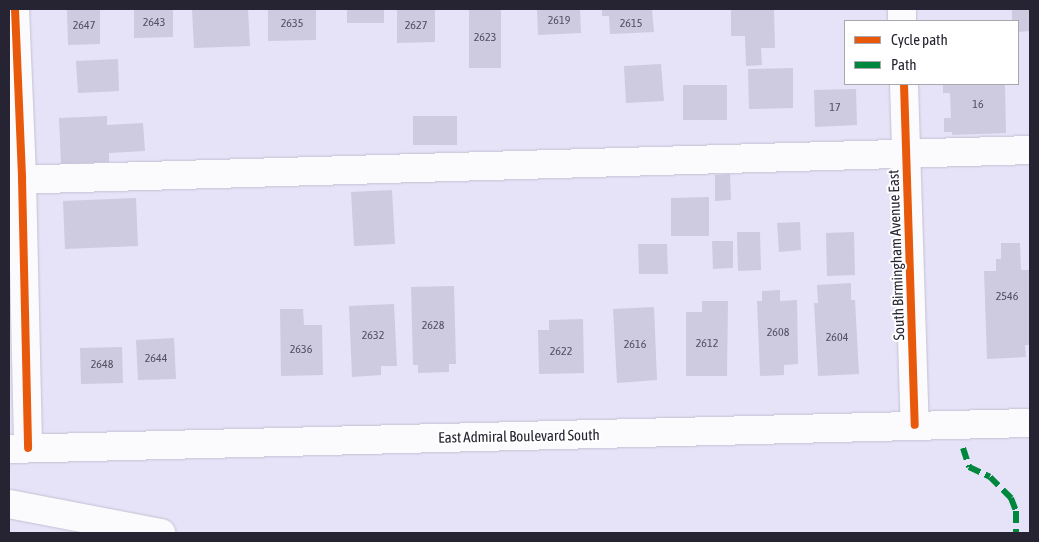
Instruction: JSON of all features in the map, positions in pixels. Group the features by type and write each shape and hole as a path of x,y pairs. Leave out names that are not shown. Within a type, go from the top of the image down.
{"main road":[{"path":"15,9 18,448"},
{"name":"South Birmingham Avenue East","path":"904,85 915,426"},
{"path":"16,180 1030,150"},
{"name":"East Admiral Boulevard South","path":"18,448 1030,423"},
{"path":"9,504 162,533"}],"building":[{"path":"67,9 100,9 100,44 68,45"},
{"path":"134,9 173,9 173,37 134,38"},
{"path":"192,9 248,9 250,46 194,48"},
{"path":"268,9 316,9 316,40 268,41"},
{"path":"347,9 384,9 384,23 347,23"},
{"path":"397,9 435,9 435,42 397,43"},
{"path":"469,9 501,9 501,68 469,68"},
{"path":"537,9 580,9 581,33 538,35"},
{"path":"602,9 652,9 654,32 610,34 609,16 602,16"},
{"path":"731,9 774,9 775,48 761,48 762,65 746,66 745,36 731,36"},
{"path":"1012,9 1030,9 1030,31 1019,32 1019,20 1012,20"},
{"path":"118,59 119,91 78,93 76,61"},
{"path":"661,64 664,101 626,103 624,66"},
{"path":"793,68 793,108 749,109 748,69"},
{"path":"683,85 727,85 727,120 683,120"},
{"path":"943,85 1005,85 1006,133 952,135 952,132 944,132 944,118 951,118 950,93 943,93"},
{"path":"856,89 857,125 815,127 814,90"},
{"path":"107,116 107,125 143,123 145,151 109,153 109,162 61,164 59,118"},
{"path":"413,116 457,116 457,145 413,145"},
{"path":"730,174 731,200 715,201 715,175"},
{"path":"392,190 395,244 354,246 351,192"},
{"path":"709,197 709,236 671,236 671,198"},
{"path":"136,198 138,246 65,249 63,201"},
{"path":"800,222 801,250 779,252 777,223"},
{"path":"737,232 760,232 761,270 738,271"},
{"path":"854,232 855,275 827,276 826,233"},
{"path":"712,241 733,241 733,268 713,269"},
{"path":"1001,243 1020,243 1021,270 1030,270 1030,345 1025,345 1026,357 987,359 984,271 996,271 996,259 1001,259"},
{"path":"638,244 667,244 668,274 639,274"},
{"path":"851,283 851,300 855,300 859,374 818,376 814,303 818,303 817,285"},
{"path":"454,286 456,364 449,364 449,372 418,373 418,365 413,365 411,287"},
{"path":"780,290 780,301 797,300 798,364 784,365 784,375 760,376 757,301 762,301 762,291"},
{"path":"702,301 728,301 727,376 686,376 686,312 702,312"},
{"path":"394,304 397,366 381,366 381,375 352,377 349,306"},
{"path":"654,307 657,380 617,383 613,309"},
{"path":"280,309 303,309 304,325 322,325 323,375 281,376"},
{"path":"583,319 584,373 539,374 538,330 549,330 549,320"},
{"path":"174,338 176,379 138,380 136,340"},
{"path":"122,347 123,383 81,384 80,348"}],"marked path":[{"path":"963,448 969,467 990,477 1011,498 1016,511 1016,533"}],"cycle path":[{"path":"15,9 22,179 28,448"},
{"path":"904,85 915,425"}]}
